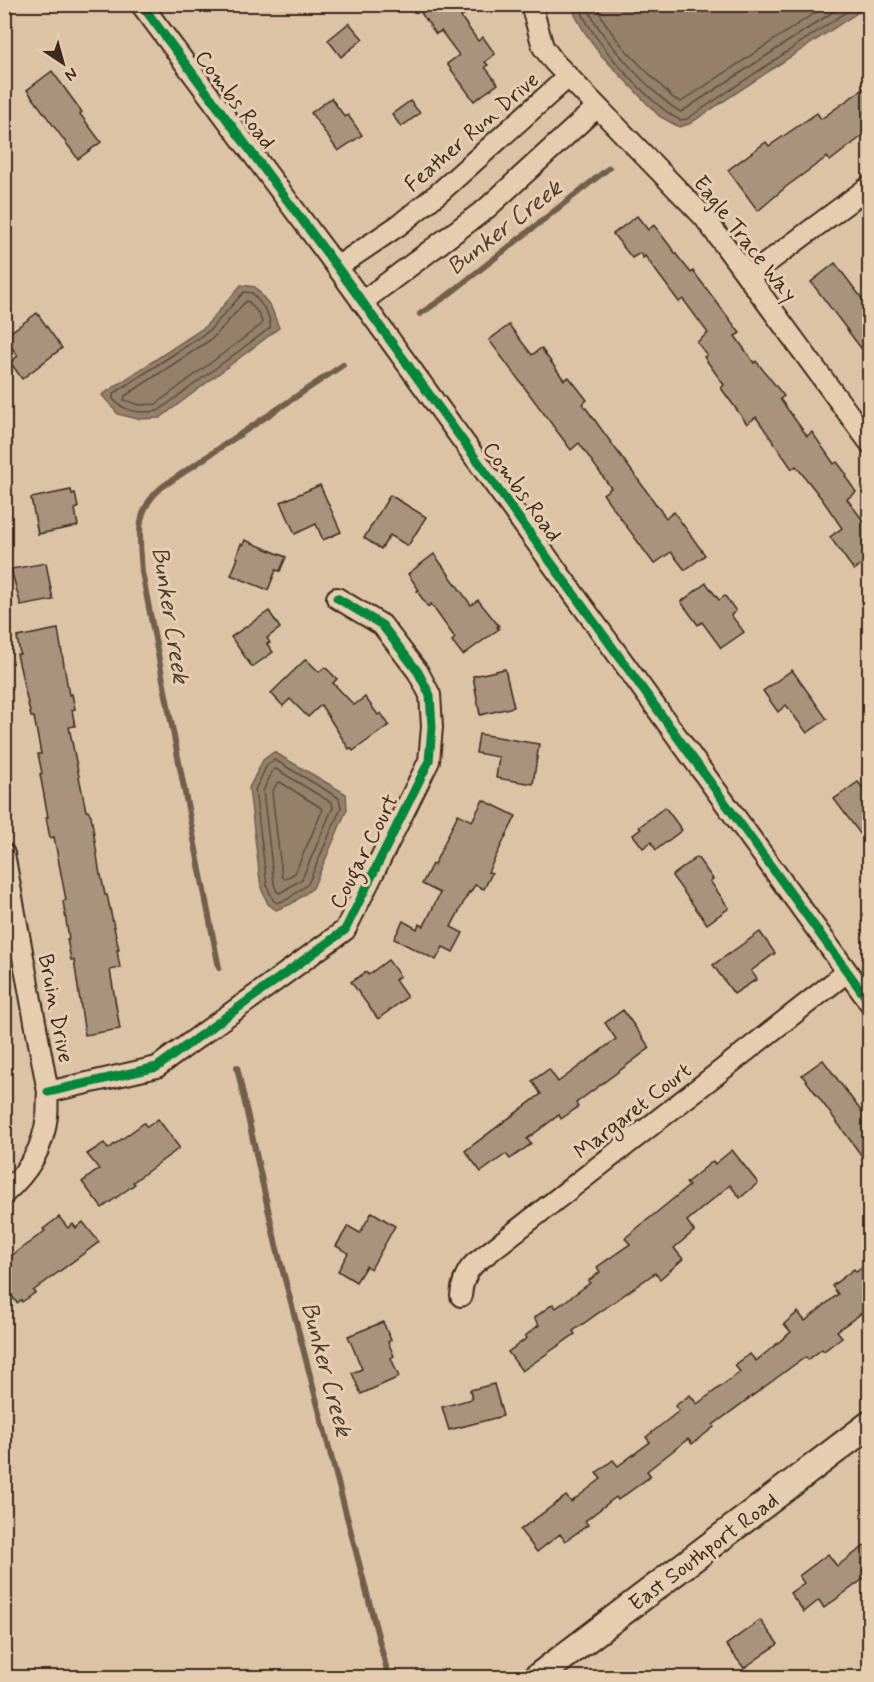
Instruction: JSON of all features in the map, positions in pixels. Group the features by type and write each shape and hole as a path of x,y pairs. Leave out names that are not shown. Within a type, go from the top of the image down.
{"main road":[{"name":"East Southport Road","path":"536,1677 870,1424"}],"street":[{"name":"Combs Road","path":"141,4 337,267 870,1003"},
{"name":"Feather Run Drive","path":"337,267 399,225 440,192 568,77 543,47 531,4"},
{"name":"Eagle Trace Way","path":"568,77 696,209 870,443"},
{"path":"362,302 487,208 597,107"},
{"path":"748,277 870,186"},
{"name":"Cougar Court","path":"48,1092 157,1067 345,930 429,762 432,727 430,695 418,672 382,625 337,598"},
{"name":"Bruin Drive","path":"4,854 48,1092 47,1117 38,1154 22,1178 4,1194"},
{"name":"Margaret Court","path":"461,1296 463,1280 474,1264 847,972"}],"water":[{"path":"573,4 869,5 689,124 679,127 659,116 601,55 575,15"},
{"path":"241,285 255,287 271,307 279,328 160,418 138,419 118,414 102,395 205,327"},
{"path":"274,752 346,794 347,809 313,888 291,904 276,910 268,904 261,888 249,788 263,760"}],"building":[{"path":"432,4 476,4 461,17 478,41 483,37 495,54 485,62 488,65 485,67 498,84 474,101 447,64 459,55 441,31 436,34 421,13"},
{"path":"349,23 363,39 341,57 328,40"},
{"path":"52,71 101,142 78,159 27,90"},
{"path":"870,84 870,130 830,161 827,157 787,186 758,211 728,170 766,142 769,146 817,113 821,119"},
{"path":"331,98 345,117 348,115 362,135 338,151 311,113"},
{"path":"410,101 420,113 401,127 392,114"},
{"path":"637,216 648,230 654,225 691,273 693,271 740,333 735,336 754,363 756,361 784,396 780,399 807,436 812,432 834,464 837,462 847,475 845,476 856,492 847,499 870,530 870,559 854,570 830,537 842,528 822,499 796,466 792,469 756,417 747,424 721,388 724,385 704,357 707,355 697,342 708,333 683,299 679,302 645,256 643,258 640,253 632,258 613,234"},
{"path":"835,263 870,309 870,360 811,282"},
{"path":"37,313 62,348 22,379 10,362 18,356 4,337"},
{"path":"509,325 532,355 541,348 564,380 569,377 587,400 583,404 666,518 674,512 705,555 685,570 671,552 654,564 603,494 611,488 579,443 571,450 489,340"},
{"path":"320,485 341,532 323,540 316,524 295,534 281,502"},
{"path":"71,490 72,494 75,493 78,508 75,509 78,526 38,534 31,498"},
{"path":"390,495 426,517 408,546 390,535 381,549 364,538"},
{"path":"245,540 286,557 280,571 276,570 268,590 231,575 241,544 243,545"},
{"path":"434,554 471,605 478,600 499,626 497,627 499,629 463,655 452,641 455,638 431,604 428,607 408,574"},
{"path":"46,563 53,600 21,606 11,569"},
{"path":"706,583 719,600 725,596 736,611 731,615 744,632 721,648 702,622 698,625 681,602"},
{"path":"269,611 280,628 267,638 270,643 267,644 273,652 252,667 231,637"},
{"path":"58,629 69,695 72,694 75,709 72,710 75,726 69,727 86,811 91,815 100,875 105,895 107,895 119,950 117,950 120,968 110,970 120,1029 85,1035 74,960 71,960 67,939 69,939 63,901 66,900 54,837 50,838 46,817 48,817 38,754 41,754 34,717 31,717 17,654 20,654 17,637"},
{"path":"306,659 319,672 325,667 337,679 333,683 354,705 365,697 378,715 381,713 389,725 353,751 349,749 321,705 308,717 290,699 283,706 271,693"},
{"path":"505,669 514,707 480,715 473,676"},
{"path":"792,670 827,719 807,733 786,705 778,712 763,691"},
{"path":"479,734 539,744 533,784 496,778 499,757 476,753"},
{"path":"858,782 870,797 870,847 834,799"},
{"path":"483,800 516,816 488,872 492,873 484,889 475,885 451,927 463,933 453,952 443,947 436,960 394,939 403,921 417,929 419,924 424,926 440,893 422,884 432,864 434,865 458,814 472,821"},
{"path":"665,807 682,830 656,850 651,842 643,848 633,835 641,829 639,827"},
{"path":"697,857 713,879 710,881 729,908 707,924 672,876"},
{"path":"760,932 775,953 751,971 757,979 734,994 713,965"},
{"path":"388,960 400,976 395,980 407,997 378,1019 351,982 366,972 368,975"},
{"path":"623,1010 650,1048 576,1103 578,1107 561,1119 559,1115 527,1139 531,1144 510,1159 506,1154 481,1172 465,1151 541,1094 532,1081 549,1069 558,1082 616,1039 605,1023"},
{"path":"823,1060 870,1123 870,1167 802,1075"},
{"path":"158,1119 179,1147 178,1149 102,1208 82,1182 99,1169 87,1154 104,1143 108,1149 144,1123 147,1127"},
{"path":"732,1150 758,1183 740,1198 730,1185 687,1221 694,1231 674,1248 683,1259 660,1279 655,1273 573,1331 575,1334 522,1371 508,1352 527,1338 525,1336 539,1325 534,1318 553,1304 556,1308 590,1283 588,1281 600,1272 597,1267 630,1244 625,1238 689,1186 686,1183 713,1161 715,1164"},
{"path":"372,1212 395,1226 371,1269 366,1266 356,1282 338,1271 348,1253 336,1246 348,1226 360,1233"},
{"path":"59,1217 68,1228 73,1224 76,1228 83,1222 99,1242 33,1291 35,1293 17,1303 4,1285 4,1261 45,1231 43,1229"},
{"path":"870,1262 870,1307 837,1331 842,1337 824,1351 822,1349 808,1360 806,1357 794,1365 713,1425 714,1427 692,1444 688,1439 647,1471 651,1476 618,1500 616,1497 585,1521 588,1525 565,1541 560,1534 537,1552 520,1530 566,1496 571,1502 601,1479 596,1473 613,1460 618,1466 650,1442 646,1437 679,1411 675,1406 690,1395 697,1404 740,1372 735,1365 750,1354 756,1361 791,1332 784,1324 798,1312 805,1321 838,1294 832,1286 854,1269 856,1272"},
{"path":"383,1322 391,1340 388,1342 394,1356 391,1358 399,1377 361,1394 352,1373 362,1369 348,1336"},
{"path":"494,1384 503,1416 449,1430 442,1407 472,1399 470,1390"},
{"path":"870,1542 870,1574 824,1608 819,1600 804,1612 790,1593 804,1583 799,1576 828,1554 837,1566"},
{"path":"760,1620 778,1644 744,1668 726,1645"}],"waterway":[{"name":"Bunker Creek","path":"420,314 448,295 609,168"},
{"name":"Bunker Creek","path":"219,968 142,572 140,536 142,515 153,496 162,487 343,365"},
{"name":"Bunker Creek","path":"237,1067 276,1245 389,1678"}],"cycle path":[{"path":"141,4 337,267 870,1003"},
{"path":"48,1092 157,1067 345,930 429,761 432,727 430,695 418,672 382,625 337,598"}]}
